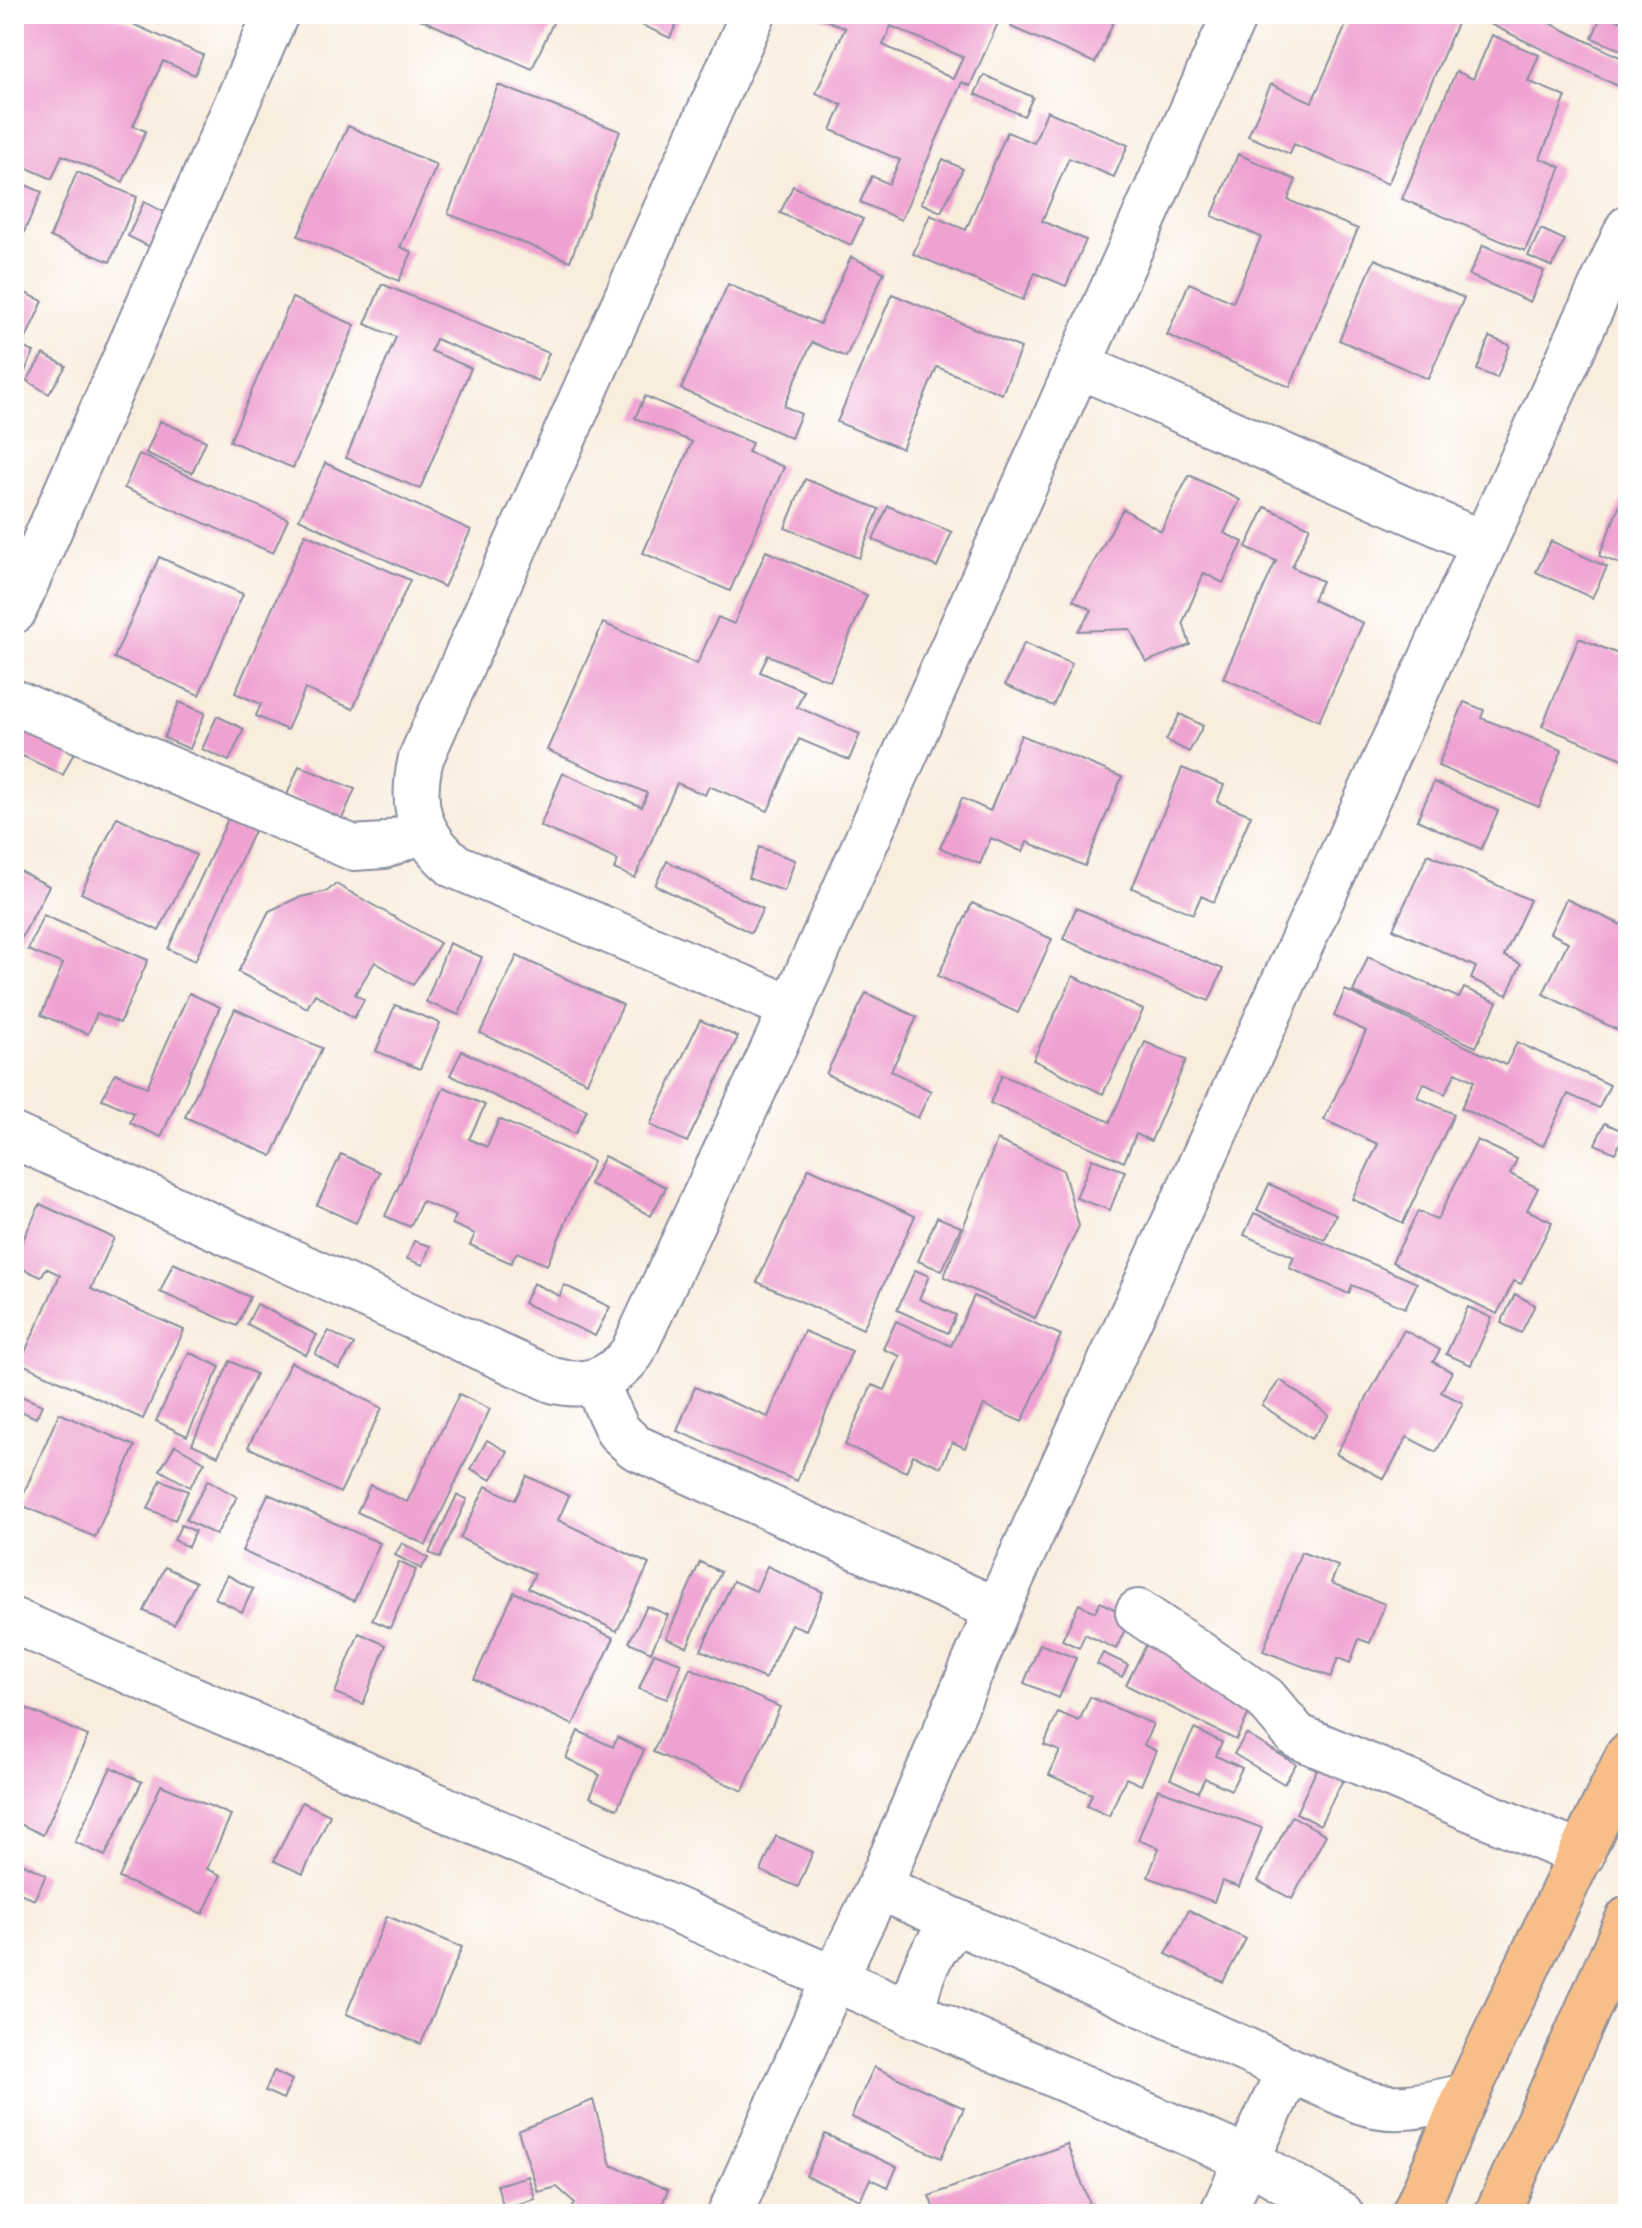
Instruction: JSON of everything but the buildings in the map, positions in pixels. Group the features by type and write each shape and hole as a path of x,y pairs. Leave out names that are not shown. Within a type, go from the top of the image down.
{"main road":[{"path":"1414,2214 1466,2096 1628,1755"},
{"path":"1497,2214 1628,1919"}],"street":[{"path":"14,611 276,14"},
{"path":"753,14 421,758 415,782 416,806 423,830 436,850 455,866 792,1008"},
{"path":"14,1136 552,1380 581,1385 595,1382 622,1366 632,1353 792,1008 1235,14"},
{"path":"730,2214 833,1981 879,1887 997,1610 1628,228"},
{"path":"1080,366 1484,544"},
{"path":"14,702 353,848 384,846 423,830"},
{"path":"595,1382 618,1431 635,1447 997,1610"},
{"path":"1138,1612 1265,1698 1297,1736 1582,1855"},
{"path":"14,1621 833,1981 1247,2159 1341,2214"},
{"path":"879,1887 1360,2101 1388,2108 1417,2107 1466,2096"},
{"path":"913,2015 915,1997 926,1964 945,1934 958,1922"},
{"path":"1222,2214 1289,2070"}]}
